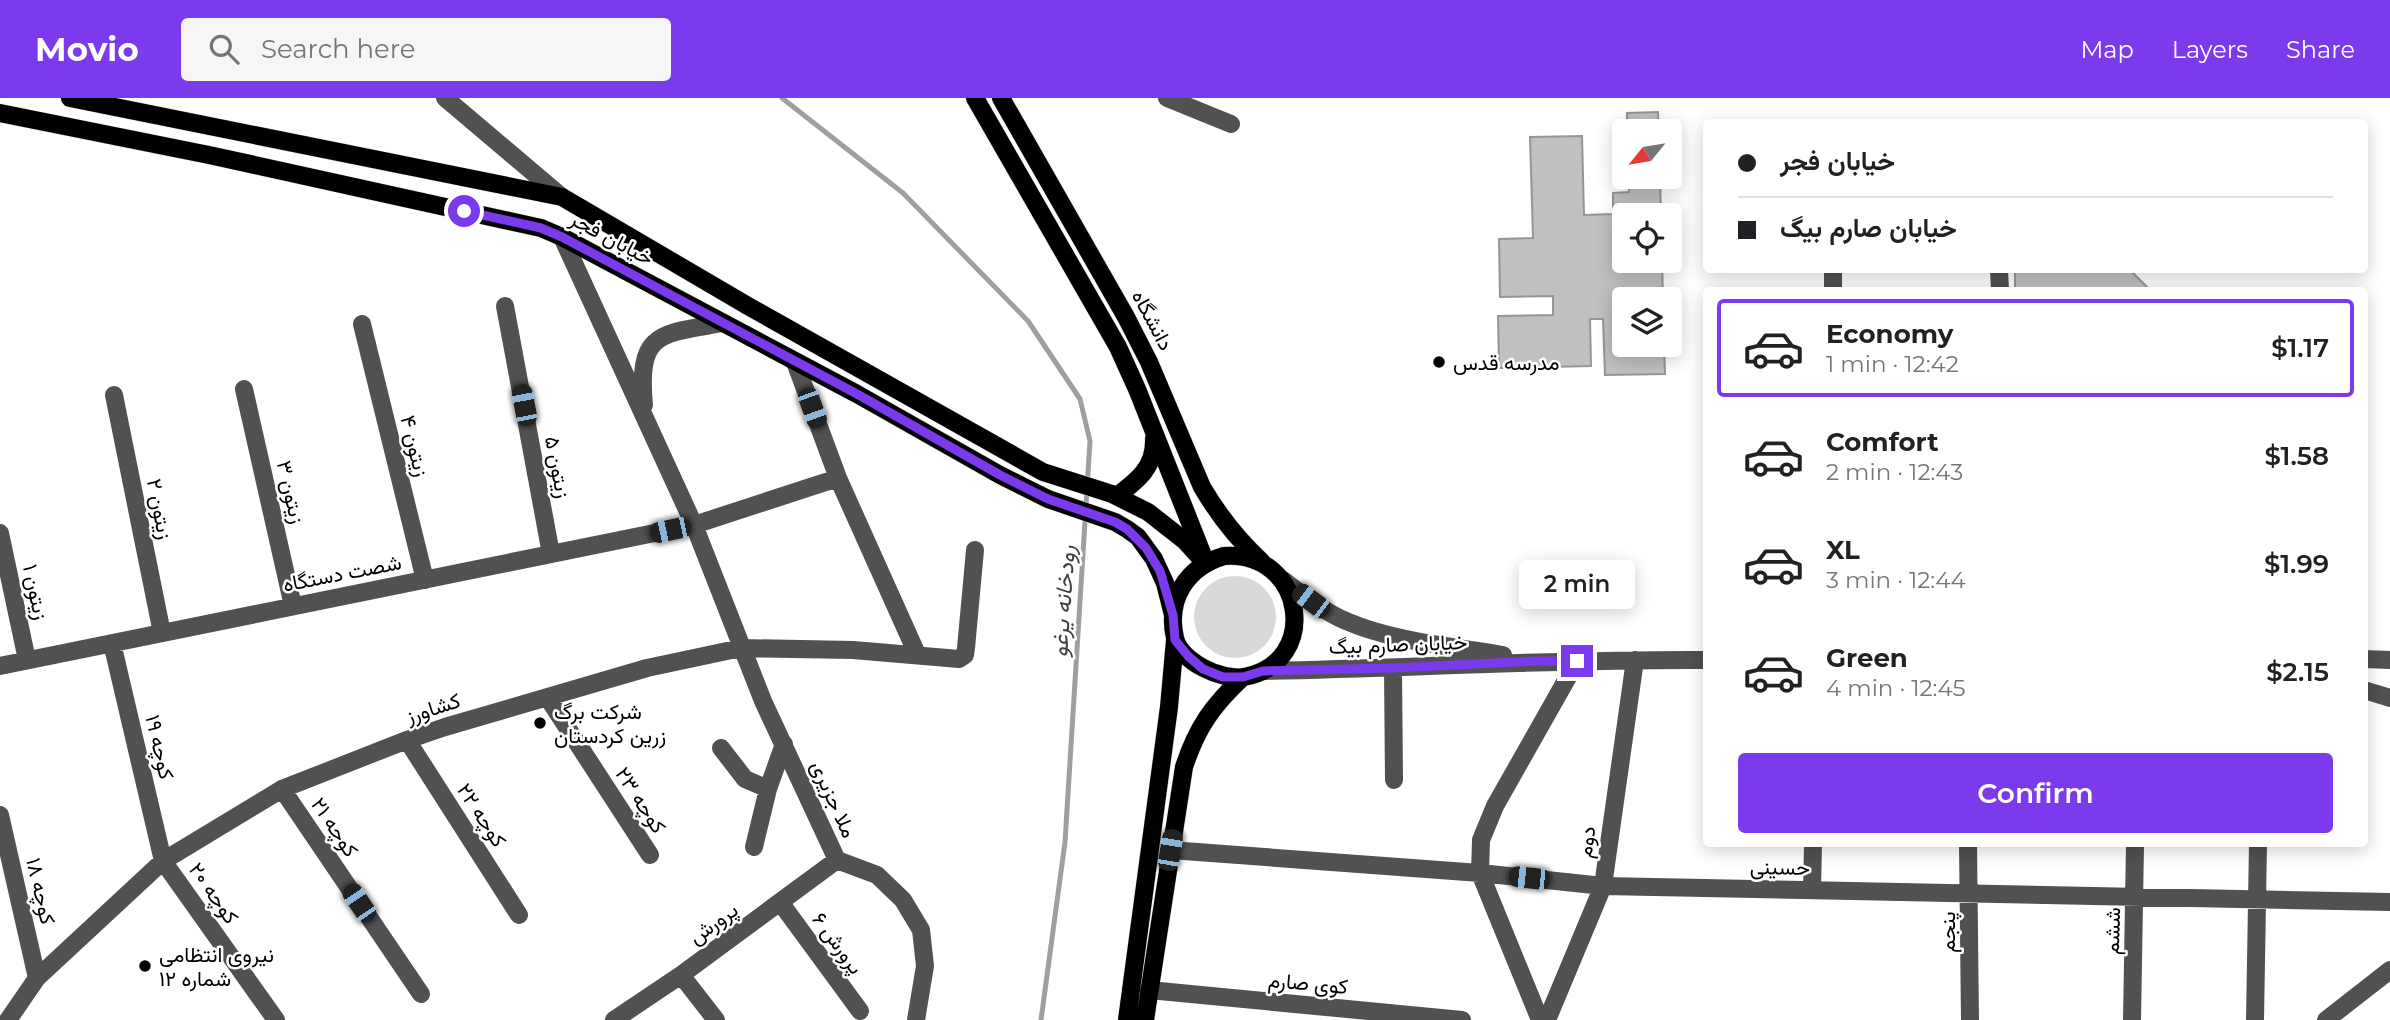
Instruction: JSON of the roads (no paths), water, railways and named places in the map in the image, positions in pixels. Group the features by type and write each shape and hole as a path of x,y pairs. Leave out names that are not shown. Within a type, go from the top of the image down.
{"main road":[{"name":"خیابان فجر","path":"70,98 562,197 760,313 1043,472 1115,495 1160,520 1206,563"},
{"name":"دانشگاه","path":"975,98 1118,347 1138,389 1206,563"},
{"name":"دانشگاه","path":"1001,98 1132,328 1202,487 1232,532 1262,562"},
{"name":"خیابان فجر","path":"0,113 209,155 541,228 723,323 1000,475 1048,499 1115,522 1138,537 1154,559 1165,583 1173,615"},
{"path":"1115,495 1144,474 1155,449 1154,435"},
{"path":"1127,1020 1168,721 1176,599 1182,584 1192,572 1224,556 1243,556 1262,562 1283,580 1291,595 1295,612 1294,630 1288,646 1277,660 1263,671 1243,677 1223,677 1203,669 1175,640"},
{"path":"1145,1020 1184,767 1192,742 1203,722 1220,698 1243,677"}],"street":[{"path":"445,98 562,197"},
{"path":"1167,98 1231,124"},
{"name":"ملا جزیری","path":"562,237 694,525 741,648 837,860 877,875 903,900 921,930 925,966 916,1020"},
{"name":"زیتون ۵","path":"505,306 551,554"},
{"path":"646,419 643,368 648,349 653,343 674,332 723,323"},
{"name":"زیتون ۴","path":"362,324 425,580"},
{"path":"795,362 838,478 917,654"},
{"name":"زیتون ۳","path":"244,389 293,606"},
{"name":"زیتون ۲","path":"114,395 162,633"},
{"name":"شصت دستگاه","path":"0,666 694,525 838,478"},
{"name":"زیتون ۱","path":"0,533 27,660"},
{"name":"کشاورز","path":"8,1020 37,978 163,861 282,789 407,740 647,668 741,648 853,650 959,659 965,655 975,550"},
{"name":"خیابان صارم بیگ","path":"1283,580 1311,601 1344,620 1383,634 1534,661"},
{"name":"کوچه ۱۹","path":"112,643 163,861"},
{"path":"2368,659 2390,660"},
{"name":"دوم","path":"1547,1020 1603,886 1635,660"},
{"name":"خیابان صارم بیگ","path":"1263,671 1534,661 1703,660"},
{"path":"1540,1020 1480,873 1481,840 1495,806 1577,661"},
{"path":"1393,668 1394,780"},
{"path":"2368,691 2390,698"},
{"name":"کوچه ۲۳","path":"548,698 650,855"},
{"name":"کوچه ۲۲","path":"407,740 519,915"},
{"path":"754,846 768,789 784,744"},
{"path":"721,748 745,779 768,789"},
{"name":"کوچه ۲۱","path":"282,789 421,994"},
{"name":"کوچه ۱۸","path":"0,814 37,978"},
{"path":"1812,890 1813,847"},
{"name":"پنجم","path":"1969,847 1970,1020"},
{"name":"ششم","path":"2132,1020 2135,847"},
{"path":"2255,1020 2258,847"},
{"name":"حسینی","path":"1170,850 1480,873 1603,886 2390,902"},
{"name":"پرورش","path":"614,1020 681,975 837,860"},
{"name":"کوچه ۲۰","path":"163,861 276,1020"},
{"name":"پرورش ۶","path":"780,902 860,1011"},
{"path":"2326,1020 2390,970"},
{"path":"681,975 716,1020"},
{"name":"کوی صارم","path":"1149,990 1462,1020"}],"waterway":[{"name":"رودخانه یرغو","path":"782,98 903,193 1028,321 1080,399 1090,441 1065,842 1041,1020"}],"place":[{"name":"مدرسه قدس","path":"1439,362"},
{"name":"شرکت برگ زرین کردستان","path":"540,723"},
{"name":"نیروی انتظامی شماره ۱۲","path":"145,966"}]}
